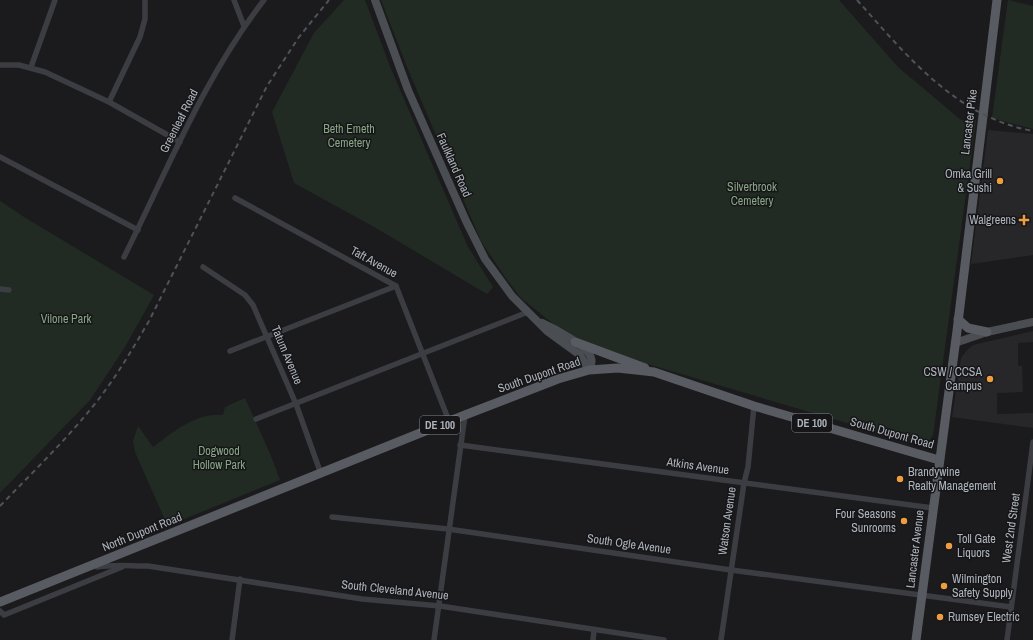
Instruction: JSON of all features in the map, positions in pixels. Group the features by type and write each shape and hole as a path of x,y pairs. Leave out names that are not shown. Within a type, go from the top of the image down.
{"main road":[{"name":"Faulkland Road","path":"375,0 408,90 474,239 498,278 547,331 580,355 588,370"},
{"name":"Lancaster Pike","path":"955,342 997,0"},
{"path":"958,319 968,328 987,332"},
{"name":"Faulkland Road","path":"539,322 582,346 592,358 588,370"},
{"path":"955,342 987,332 1033,322"},
{"path":"575,342 654,372"},
{"name":"Lancaster Avenue","path":"916,640 955,342"},
{"name":"South Dupont Road","path":"294,485 449,421 558,379 588,370 618,368 654,372 754,406 939,460"},
{"name":"North Dupont Road","path":"0,602 294,485"}],"street":[{"path":"31,67 55,0"},
{"path":"109,102 140,38 145,19 145,0"},
{"path":"234,0 244,26"},
{"name":"Greenleaf Road","path":"124,257 180,142 244,26 264,0"},
{"path":"0,65 19,65 31,67 109,102 180,142"},
{"path":"0,157 138,230"},
{"name":"Taft Avenue","path":"235,198 396,286 449,421"},
{"name":"Tatum Avenue","path":"203,267 249,299 268,337 296,404 321,474"},
{"path":"230,351 396,286"},
{"path":"0,289 9,290"},
{"path":"256,419 528,312"},
{"name":"Watson Avenue","path":"721,640 744,483 748,467 754,406"},
{"path":"434,640 440,606 448,530 465,415"},
{"name":"West 2nd Street","path":"1007,640 1020,537 1030,487 1033,442"},
{"name":"Atkins Avenue","path":"460,445 933,508"},
{"name":"South Ogle Avenue","path":"332,517 448,530 731,570 922,594 1011,607"},
{"name":"South Cleveland Avenue","path":"82,569 108,564 124,567 148,566 362,599 440,606 594,631 664,640"},
{"name":"South Cleveland Avenue","path":"0,611 4,615 124,567"},
{"path":"232,640 240,579"},
{"path":"593,640 594,631"}],"shaded area":[{"path":"988,130 1033,134 1033,255 971,264"},
{"name":"CSW / CCSA Campus","path":"1033,331 1033,342 1018,343 1018,366 1022,366 1023,392 997,393 997,414 1033,413 1033,428 952,417 961,358 967,350 973,345"}],"green space":[{"name":"Beth Emeth Cemetery","path":"344,0 365,0 391,69 468,247 493,287 487,294 376,228 294,183 272,112 314,33"},
{"name":"Silverbrook Cemetery","path":"381,0 839,0 898,67 961,120 976,120 933,435 928,443 921,445 607,352 583,342 557,327 520,297 481,241 407,67"},
{"path":"1008,0 1033,6 1033,129 992,118"},
{"name":"Vilone Park","path":"0,201 154,295 125,347 90,400 0,493"},
{"name":"Dogwood Hollow Park","path":"245,398 280,480 172,524 166,522 135,452 133,441 138,426 153,447 186,424 204,417 223,415 225,407"}],"railway":[{"path":"0,506 72,431 102,395 123,364 149,321 267,86 299,37 329,0"},
{"path":"857,0 914,62 957,98 980,112 1005,124 1033,131"}],"place":[{"name":"Omka Grill & Sushi","path":"1000,181"},
{"name":"Walgreens","path":"1024,220"},
{"name":"CSW / CCSA Campus","path":"990,379"},
{"name":"Brandywine Realty Management","path":"900,479"},
{"name":"Four Seasons Sunrooms","path":"904,521"},
{"name":"Toll Gate Liquors","path":"949,546"},
{"name":"Wilmington Safety Supply","path":"944,586"},
{"name":"Rumsey Electric","path":"940,617"}]}
